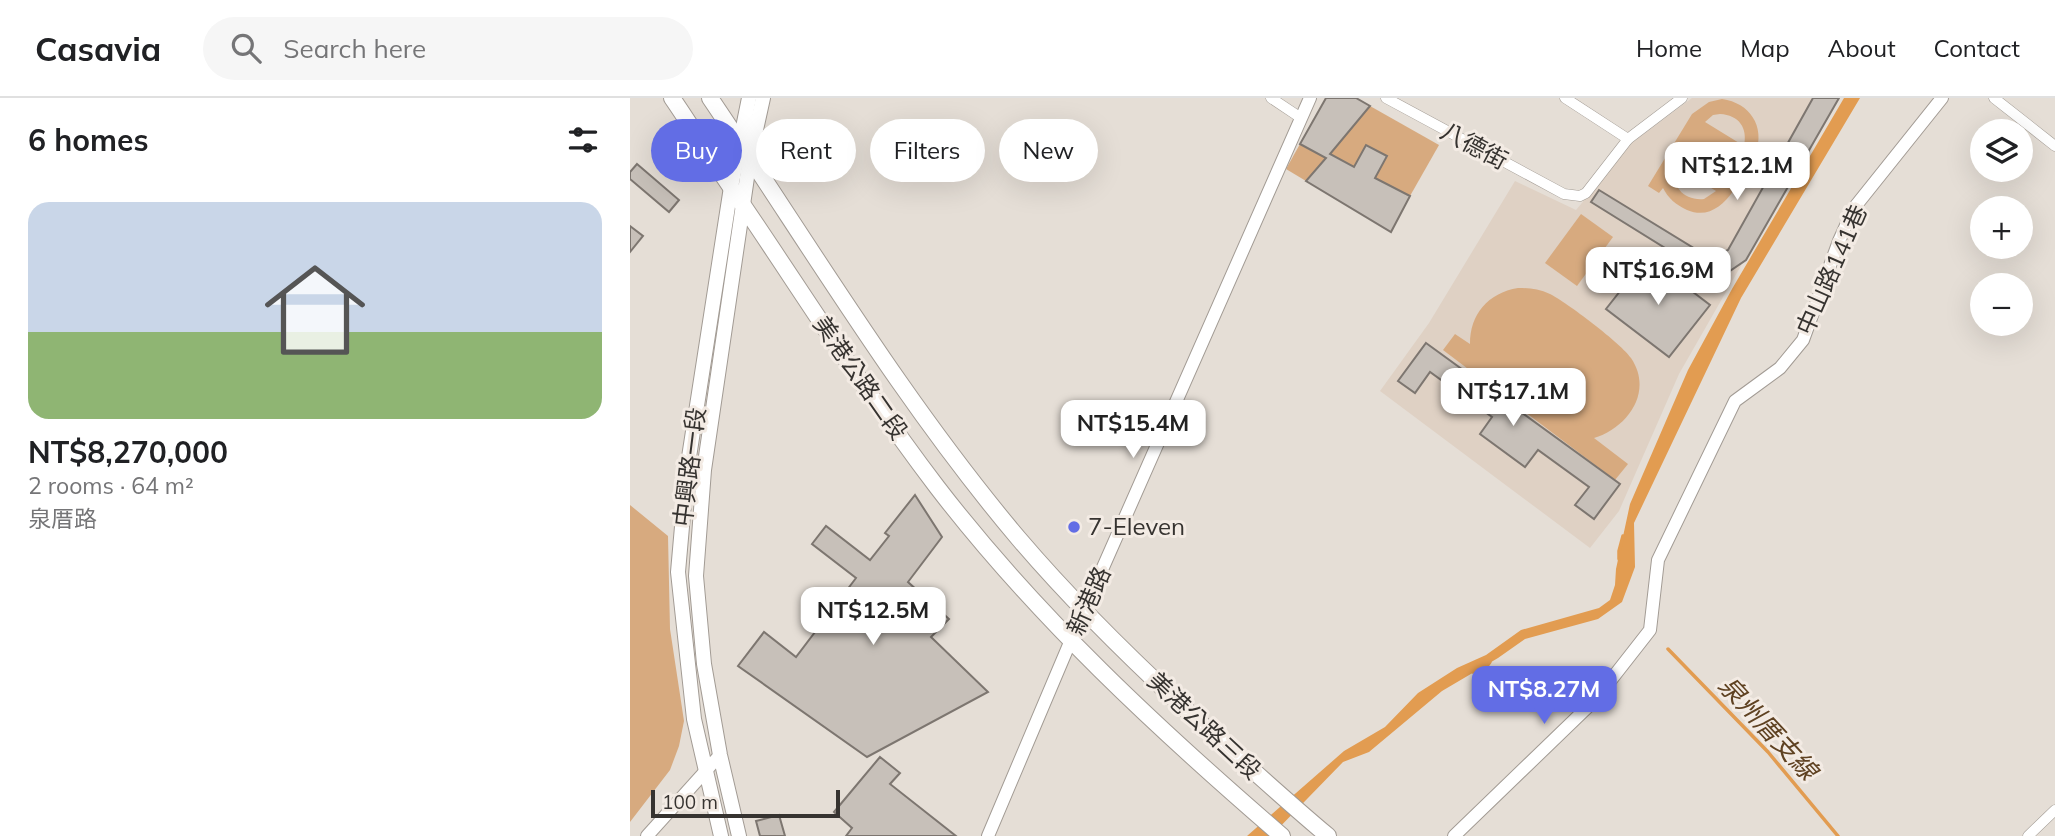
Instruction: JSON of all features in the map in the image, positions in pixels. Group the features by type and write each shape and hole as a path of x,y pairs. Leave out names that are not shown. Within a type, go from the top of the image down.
{"main road":[{"name":"美港公路二段","path":"672,98 865,389 938,488 1071,640"},
{"name":"美港公路二段","path":"710,98 724,119"},
{"name":"中興路一段","path":"742,128 749,98"},
{"name":"中興路一段","path":"738,836 704,664 696,576 704,470 750,157 763,98"},
{"name":"美港公路二段","path":"742,145 884,361 938,436 1019,539 1084,612"},
{"name":"中興路一段","path":"720,836 694,719 678,572 687,470 732,182"},
{"name":"美港公路三段","path":"1084,612 1154,680 1328,836"},
{"name":"美港公路三段","path":"1071,640 1148,716 1279,833"}],"street":[{"path":"1271,98 1301,118"},
{"name":"新港路","path":"988,836 1071,640 1310,98"},
{"name":"八德街","path":"1385,98 1564,194 1580,196 1586,193 1628,139"},
{"path":"1565,98 1628,139 1682,98"},
{"name":"中山路141巷","path":"1454,836 1596,699 1650,630 1658,560 1735,401 1780,368 1803,340 1854,208 1942,98"},
{"path":"1994,98 2055,146"},
{"path":"647,836 720,755"},
{"path":"2028,836 2055,810"}],"shaded area":[{"path":"1692,98 1837,98 1679,374 1619,511 1590,548 1380,391 1429,323 1515,181 1576,210 1633,142"},
{"path":"1844,98 1860,98 1741,298 1634,523 1635,567 1622,602 1598,619 1525,639 1442,691 1369,752 1343,762 1271,836 1247,836 1344,751 1385,727 1418,693 1457,668 1486,655 1521,630 1599,608 1610,600 1630,504 1688,370 1732,289"},
{"path":"1722,99 1740,105 1753,117 1757,125 1758,143 1756,153 1729,196 1711,211 1700,213 1679,206 1663,188 1659,193 1648,186 1692,114 1709,102","holes":["1713,115 1732,117 1741,124 1745,134 1744,146 1705,122","1677,167 1716,191 1704,199 1685,195 1675,181"]},
{"path":"1370,106 1439,145 1410,196 1330,154"},
{"path":"1300,144 1326,158 1306,181 1286,169"},
{"path":"1581,214 1613,237 1577,286 1545,263"},
{"path":"1518,288 1538,290 1557,298 1606,334 1631,358 1640,383 1634,407 1617,426 1594,438 1628,464 1615,480 1443,350 1455,334 1470,344 1473,323 1483,307 1498,295"},
{"path":"630,505 668,536 670,629 684,721 670,770 630,822"}],"building":[{"path":"1326,98 1356,98 1370,106 1330,154 1354,167 1366,145 1387,156 1375,178 1410,196 1391,232 1306,181 1326,158 1300,144"},
{"path":"1813,98 1839,98 1746,260 1730,271 1723,284 1591,202 1599,190 1710,258 1728,250"},
{"path":"637,164 651,176 651,182 658,182 679,200 669,212 630,179 630,172"},
{"path":"630,226 643,236 630,252"},
{"path":"1647,257 1710,305 1669,357 1606,309"},
{"path":"1426,343 1620,484 1594,519 1575,505 1589,487 1538,450 1525,467 1480,434 1492,417 1430,372 1415,393 1398,381"},
{"path":"915,495 942,537 908,582 949,619 931,637 988,692 867,757 738,666 764,632 796,657 856,578 812,544 826,526 870,560 889,536 885,533"},
{"path":"880,757 900,773 890,784 956,836 846,836 852,828 834,812"},
{"path":"779,815 785,836 760,836 756,821"}],"waterway":[{"path":"1619,559 1623,536"},
{"name":"泉州厝支線","path":"1668,649 1768,752 1838,836"},
{"path":"1473,672 1490,662"}],"place":[{"name":"7-Eleven","path":"1074,527"}]}
